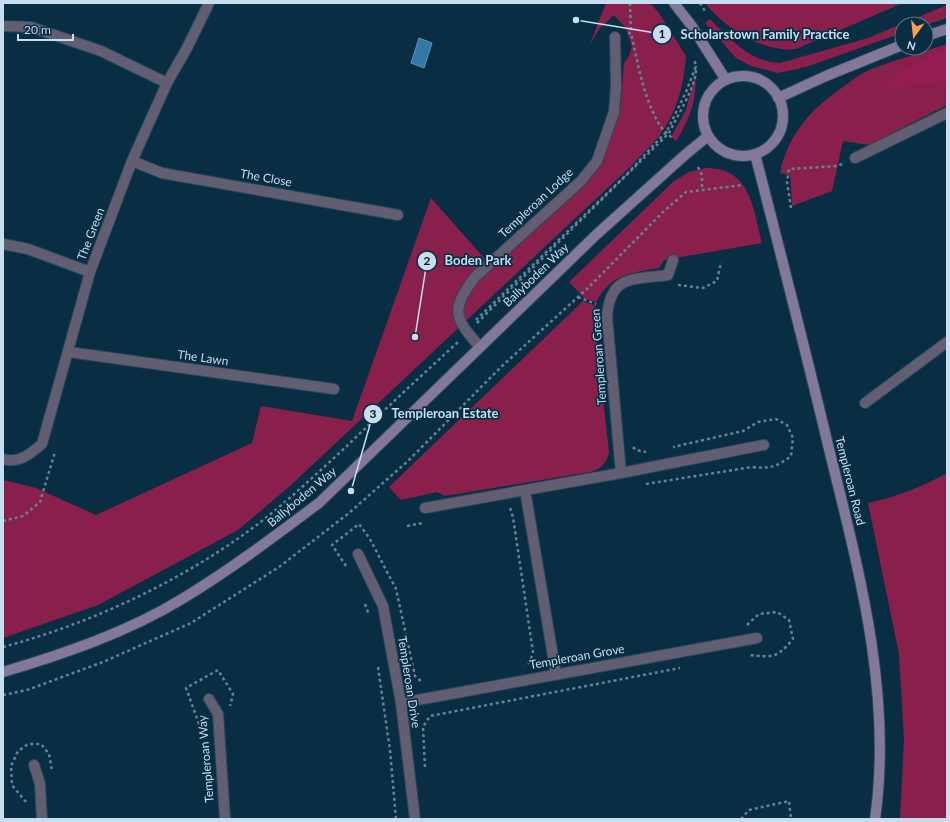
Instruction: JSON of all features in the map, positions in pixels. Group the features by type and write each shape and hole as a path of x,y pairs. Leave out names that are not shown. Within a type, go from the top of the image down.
{"main road":[{"path":"674,3 691,25 726,80"},
{"path":"934,33 947,29"},
{"path":"778,98 846,67 894,48"},
{"path":"740,76 753,78 765,84 778,98 782,113 779,132 767,147 755,154 743,156 727,152 715,144 708,136 704,125 704,108 712,91 726,80 740,76"},
{"name":"Ballyboden Way","path":"3,672 36,662 125,628 182,599 270,540 319,503 598,234 708,136"},
{"name":"Templeroan Road","path":"755,154 861,580 874,660 880,742 878,796 875,819"}],"street":[{"name":"The Green","path":"3,459 12,462 28,456 42,444 69,352 90,272 132,161 166,84 187,48 209,3"},
{"path":"3,26 30,28 100,51 166,84"},
{"name":"Templeroan Lodge","path":"480,347 463,328 460,319 459,302 461,296 475,277 581,181 597,161 614,112 620,35"},
{"path":"855,158 947,113"},
{"name":"The Close","path":"132,161 162,173 398,215"},
{"path":"3,244 28,249 90,272"},
{"name":"Templeroan Green","path":"621,473 607,317 608,302 613,291 625,281 668,275 673,260"},
{"path":"865,403 947,342"},
{"name":"The Lawn","path":"69,352 334,389"},
{"path":"425,508 621,473 764,445"},
{"path":"525,490 556,674"},
{"name":"Templeroan Drive","path":"358,554 383,606 401,703 415,819"},
{"name":"Templeroan Grove","path":"401,703 758,638"},
{"name":"Templeroan Way","path":"209,698 218,714 224,819"},
{"path":"34,765 40,784 42,819"}],"path":[{"path":"630,3 631,33 644,94 659,126 668,132 673,140"},
{"path":"700,3 705,11"},
{"path":"620,35 631,33"},
{"path":"473,323 632,169 668,132 696,66 691,55"},
{"path":"3,647 98,615 167,582 242,535 295,494 467,333 668,132"},
{"path":"791,208 787,182 789,169 838,166 855,158"},
{"path":"698,167 702,174 702,190 743,185"},
{"path":"675,286 682,285 703,288 717,281 721,262"},
{"path":"578,297 597,305"},
{"path":"645,484 752,467 768,469 779,465 791,456 793,438 787,425 776,419 758,422 743,431 669,448"},
{"path":"632,445 636,450 647,452"},
{"path":"3,521 23,516 40,502 55,452"},
{"path":"504,505 511,508 513,517 533,652 530,662 522,667"},
{"path":"407,526 426,522"},
{"path":"349,570 332,546 359,524 370,539 396,589 415,676 421,683 425,684"},
{"path":"363,600 371,620"},
{"path":"741,657 748,655 767,658 783,651 794,639 789,620 777,612 758,614 745,627"},
{"path":"378,666 390,750 396,819"},
{"path":"425,772 423,727 430,716 686,667"},
{"path":"18,750 11,766 12,785 22,795 30,808"},
{"path":"741,819 749,810 788,801 791,819"}],"shaded area":[{"path":"606,3 650,3 659,13 686,56 682,86 676,105 668,123 651,145 631,166 290,486 238,530 98,605 3,638 3,480 36,488 96,515 252,443 261,406 352,421 431,198 492,267 557,209 609,139 620,110 624,63 629,56 632,46 625,27 614,15 600,28 590,44"},
{"path":"705,3 903,3 796,49 783,49 758,43 734,30"},
{"path":"947,5 947,18 934,22 934,16 921,16"},
{"path":"710,19 741,48 759,59 769,62 780,63 868,38 894,27 894,36 806,67 778,73 751,66 736,58 705,23"},
{"path":"947,44 947,105 896,131 880,142 869,145 843,141 832,191 792,206 790,175 780,173 789,146 802,124 831,95 869,70 910,56 934,56 934,48"},
{"path":"947,48 947,82 872,89 914,64 930,56 934,56 934,54"},
{"path":"695,73 696,82 692,108 689,117 676,141 671,137 686,110"},
{"path":"706,168 721,170 732,175 748,192 762,243 664,260 659,268 639,271 615,280 608,286 596,302 584,298 569,282 674,181 689,172"},
{"path":"583,301 595,306 595,326 609,453 602,466 590,472 445,496 437,492 401,500 389,487"},
{"path":"947,473 947,819 900,819 904,739 899,654 868,503 909,491"}],"water":[{"path":"419,38 432,43 424,68 411,63"}],"place":[{"name":"Scholarstown Family Practice","path":"576,20"},
{"name":"Boden Park","path":"415,337"},
{"name":"Templeroan Estate","path":"351,491"}]}
